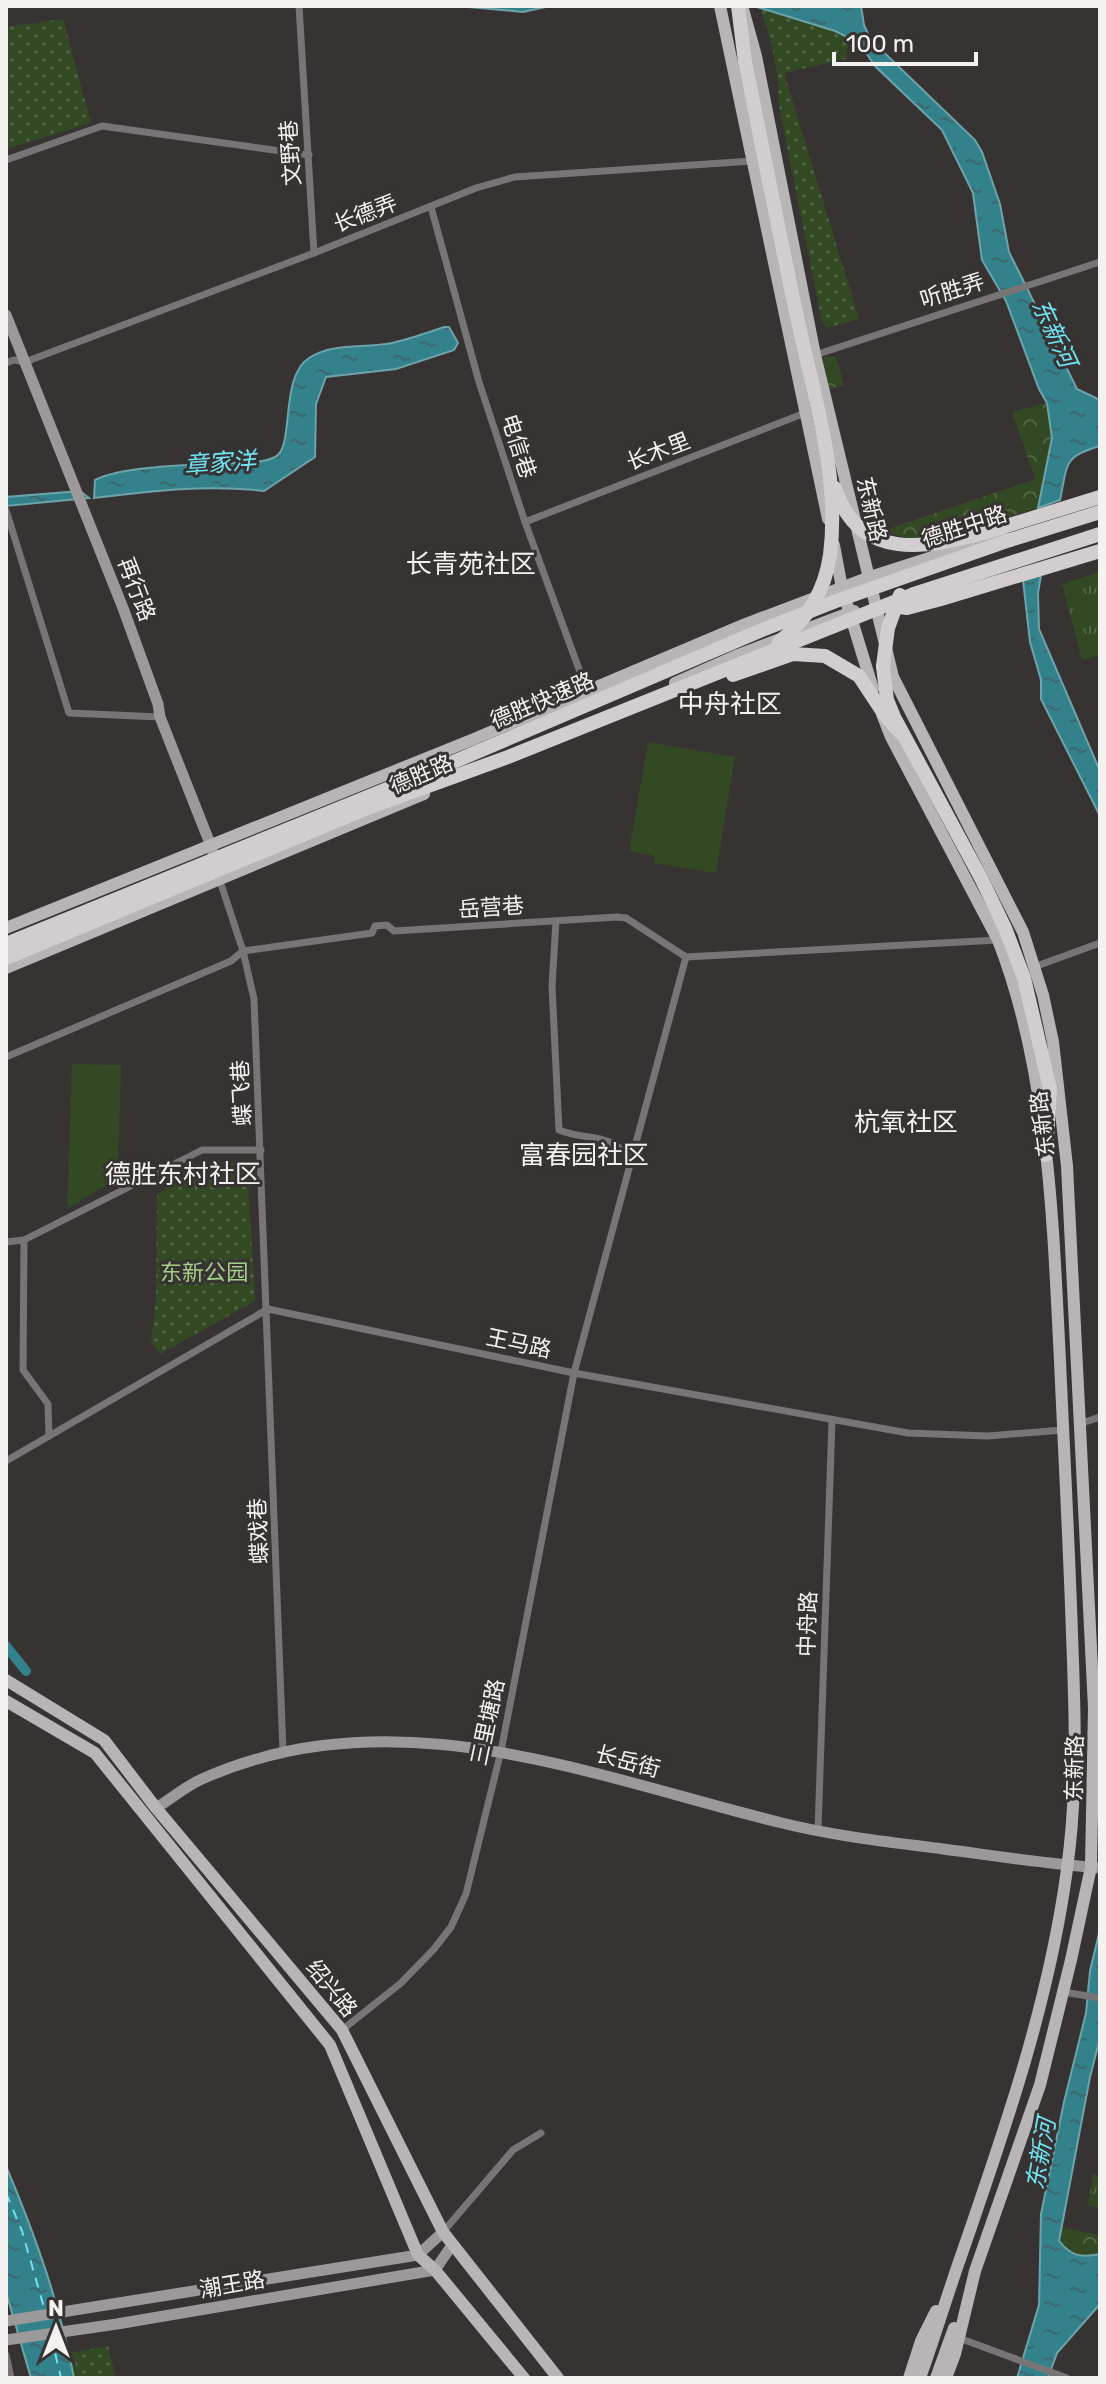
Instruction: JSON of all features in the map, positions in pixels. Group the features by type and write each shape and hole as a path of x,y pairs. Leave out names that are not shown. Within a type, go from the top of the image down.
{"highway":[{"path":"740,6 745,62 829,470 837,494 849,515 868,532 883,540 922,547 987,532 1100,497"},
{"path":"741,672 792,632 808,614 821,586 833,522 829,470"},
{"name":"德胜快速路","path":"6,944 451,763 777,624 914,573 1100,512"},
{"path":"987,532 936,561 912,579 900,595 884,649 884,686 902,734 993,903 1019,966 1050,1089 1046,1155"},
{"name":"德胜快速路","path":"6,958 365,809 508,757 914,594 1100,532"},
{"path":"875,603 907,608 1100,551"},
{"path":"508,757 541,752 793,654 816,654 833,659 859,676 886,717 902,734"}],"main road":[{"name":"东新路","path":"720,6 842,588 862,660 891,737 998,940 1008,966 1031,1055 1046,1155 1063,1430 1075,1712 1068,1866 1047,1975 1015,2099 920,2378"},
{"name":"东新路","path":"740,6 756,56 815,355 893,677 1023,932 1053,1042 1067,1166 1095,1738 1096,1868 1040,2085 936,2378"},
{"name":"德胜中路","path":"842,588 1100,504"},
{"name":"德胜中路","path":"850,612 1025,553 1100,532"},
{"name":"德胜路","path":"6,928 743,625 842,588"},
{"name":"德胜路","path":"6,968 489,767 738,655 850,612"},
{"name":"绍兴路","path":"6,1680 104,1740 156,1808 342,2030 443,2232 558,2378"},
{"name":"绍兴路","path":"6,1701 95,1753 330,2045 418,2255 435,2270 524,2378"},
{"name":"东新路","path":"909,2378 921,2341 958,2265"},
{"name":"东新路","path":"946,2378 975,2271"}],"street":[{"name":"文野巷","path":"299,6 314,253"},
{"path":"6,160 102,126 309,155"},
{"name":"长德弄","path":"6,363 14,360 25,362 476,188 515,177 752,161"},
{"name":"电信巷","path":"431,207 479,382 525,522 587,691"},
{"name":"听胜弄","path":"815,355 1100,262"},
{"name":"再行路","path":"6,315 123,608 160,717 211,846 220,881"},
{"name":"长木里","path":"525,522 805,413"},
{"path":"6,510 69,713 160,717"},
{"name":"蝶飞巷","path":"220,881 243,951 254,999 268,1309"},
{"name":"岳营巷","path":"6,1057 231,961 243,951 372,933 375,926 387,925 394,931 626,918 686,957"},
{"path":"556,921 552,986 559,1130 604,1138 619,1146 632,1159"},
{"path":"686,957 998,940"},
{"path":"1034,967 1100,943"},
{"name":"三里塘路","path":"342,2030 401,1983 434,1949 451,1927 466,1894 501,1751 574,1373 686,957"},
{"path":"6,1242 24,1240 202,1150 261,1150"},
{"path":"24,1240 23,1370 48,1404 49,1436"},
{"path":"6,1461 268,1309"},
{"name":"王马路","path":"268,1309 574,1373 929,1435 988,1436 1063,1430"},
{"name":"蝶戏巷","path":"268,1309 283,1751"},
{"path":"1079,1424 1100,1417"},
{"name":"中舟路","path":"818,1830 832,1420"},
{"name":"长岳街","path":"156,1808 200,1780 283,1751 359,1740 472,1747 547,1761 785,1824 887,1842 1096,1868"},
{"path":"1063,1992 1100,1998"},
{"path":"418,2255 443,2232 513,2150 541,2133"},
{"path":"435,2270 452,2245"},
{"name":"潮王路","path":"6,2321 418,2255"},
{"name":"潮王路","path":"6,2340 435,2270"},
{"path":"959,2338 1067,2378"},
{"path":"6,2355 11,2378"}],"green space":[{"path":"778,6 849,37 846,59 784,73 859,319 827,328 822,322 779,105 774,56 760,9 775,9"},
{"path":"63,19 91,123 6,149 6,27"},
{"path":"822,357 836,357 844,385 829,389"},
{"path":"1047,403 1052,438 1038,508 939,537 906,538 883,531 1035,479 1012,412"},
{"path":"1100,572 1100,655 1082,660 1062,584"},
{"path":"648,742 735,757 716,873 654,863 654,856 629,851"},
{"path":"72,1064 121,1065 118,1178 67,1209"},
{"name":"东新公园","path":"247,1162 255,1301 160,1354 151,1342 156,1299 157,1195 205,1165"},
{"path":"1093,2173 1100,2178 1100,2208 1088,2206"},
{"path":"1062,2228 1100,2235 1100,2254 1082,2256 1072,2253 1059,2241"},
{"path":"108,2346 116,2378 74,2378 69,2353"}],"water":[{"path":"458,6 550,6 523,12"},
{"path":"754,6 861,6 864,25 871,40 975,140 1000,204 1009,252 1077,389 1100,400 1100,446 1073,458 1066,470 1060,500 1038,508 1052,438 1047,403 1006,301 982,260 973,193 942,130 851,39 835,31"},
{"path":"449,327 458,343 454,350 396,369 326,377 316,404 315,457 264,491 200,488 94,498 95,480 124,471 255,462 275,457 285,440 294,380 309,358 339,348 392,343"},
{"path":"80,491 89,498 6,506 6,497"},
{"path":"1041,575 1039,629 1100,771 1100,816 1041,699 1041,680 1030,642 1023,580"},
{"path":"1100,1929 1100,2038 1059,2241 1077,2255 1100,2254 1100,2304 1057,2353 1048,2378 1017,2378 1039,2305 1041,2214 1086,2013 1090,1971"},
{"path":"6,2166 46,2270 74,2378 31,2378 6,2292"}],"waterway":[{"path":"6,1646 26,1671"}],"ferry route":[{"path":"6,2193 22,2231 45,2311"},
{"path":"51,2336 61,2378"}],"district":[{"name":"长青苑社区","path":"471,564"},
{"name":"中舟社区","path":"730,704"},
{"name":"杭氧社区","path":"906,1122"},
{"name":"富春园社区","path":"584,1155"},
{"name":"德胜东村社区","path":"183,1174"}],"water label":[{"name":"东新河","path":"1054,333"},
{"name":"章家洋","path":"220,463"},
{"name":"东新河","path":"1041,2154"}]}
